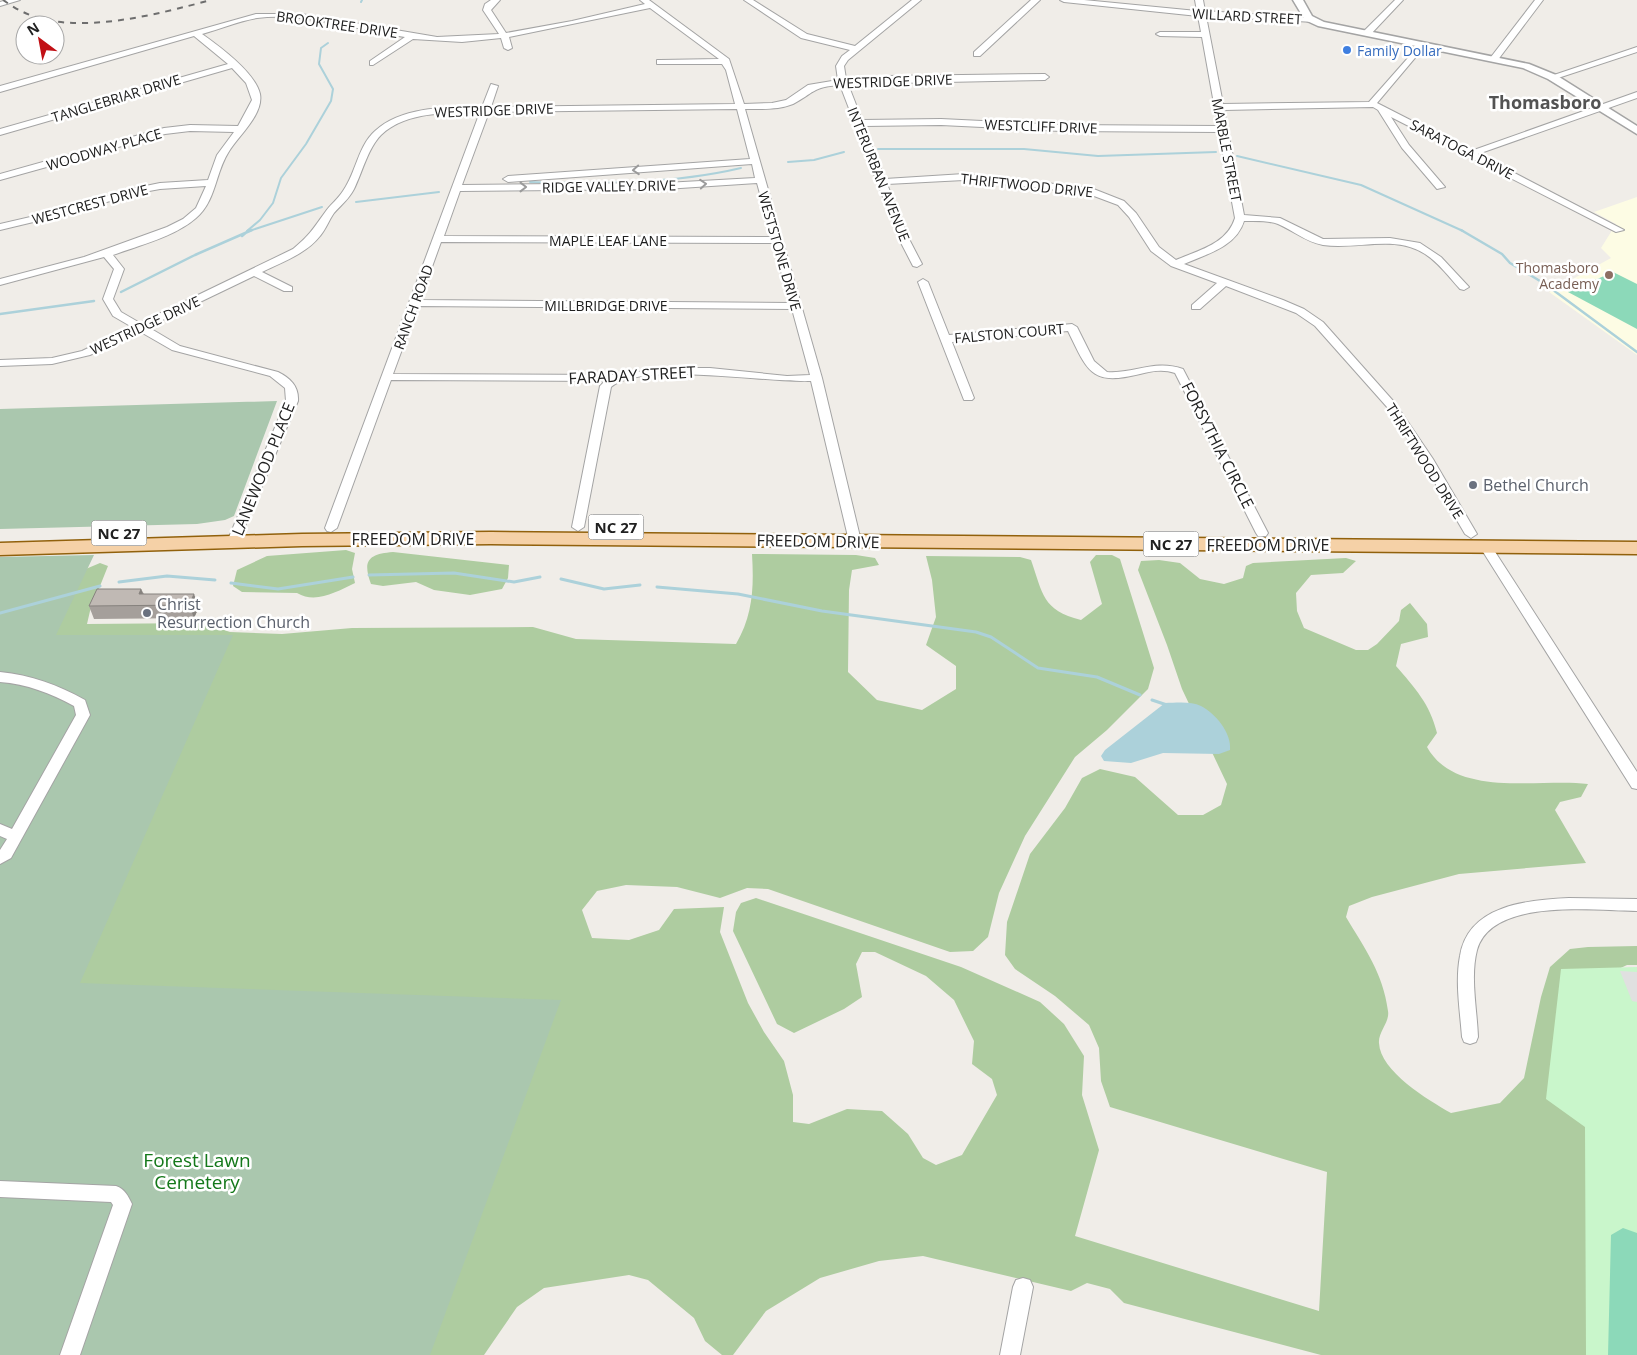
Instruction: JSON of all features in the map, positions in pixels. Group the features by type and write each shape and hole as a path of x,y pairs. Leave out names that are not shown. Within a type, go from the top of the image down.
{"main road":[{"name":"FREEDOM DRIVE","path":"236,536 331,528 578,527 1285,545 1637,548"},
{"name":"FREEDOM DRIVE","path":"2,539 236,536 390,538 1262,533 1471,534 1637,538"},
{"path":"1285,545 1293,541 1304,540 1451,540 1471,534"},
{"path":"1486,547 1500,540 1637,538"}],"street":[{"path":"0,4 16,0"},
{"path":"496,0 488,6 487,10 503,34 508,48"},
{"path":"748,0 804,36 856,49"},
{"path":"842,82 840,66 856,49 917,0"},
{"path":"977,54 1036,0"},
{"name":"WILLARD STREET","path":"1064,0 1096,5 1203,14 1311,20"},
{"name":"MARBLE STREET","path":"1175,264 1230,238 1238,228 1240,218 1199,0"},
{"path":"1298,0 1302,10 1311,20 1526,66 1552,77 1637,131"},
{"path":"1367,33 1399,0"},
{"path":"1494,59 1539,0"},
{"path":"647,2 726,61"},
{"name":"BROOKTREE DRIVE","path":"0,89 246,18 280,14 412,36 457,39 570,23 647,2"},
{"path":"0,282 58,269 106,254 164,232 188,220 202,206 216,164 253,108 257,95 254,87 211,43 194,32"},
{"path":"1160,34 1206,35"},
{"path":"373,64 412,36"},
{"path":"1378,106 1422,44"},
{"path":"1552,77 1637,49"},
{"path":"660,62 726,61"},
{"name":"WESTSTONE DRIVE","path":"726,61 741,107 754,161 761,180 816,378 854,535"},
{"name":"TANGLEBRIAR DRIVE","path":"0,132 233,65"},
{"name":"WESTRIDGE DRIVE","path":"0,363 41,362 76,356 140,328 297,251 316,235 330,212 348,192 374,138 386,127 408,117 429,112 486,109 741,107 784,104 811,87 842,82 979,74 1045,77"},
{"name":"INTERURBAN AVENUE","path":"842,82 904,239 917,264"},
{"name":"RANCH ROAD","path":"331,528 494,86"},
{"path":"1470,154 1637,95"},
{"path":"1219,107 1378,106"},
{"path":"1378,106 1405,146 1440,187"},
{"name":"SARATOGA DRIVE","path":"1378,106 1619,230"},
{"name":"WESTCLIFF DRIVE","path":"858,123 941,122 1061,128 1223,129"},
{"name":"WOODWAY PLACE","path":"0,177 164,131 190,128 239,129"},
{"name":"RIDGE VALLEY DRIVE","path":"458,185 754,161"},
{"name":"THRIFTWOOD DRIVE","path":"882,182 964,177 1088,190 1111,197 1128,209 1155,249 1175,264 1300,311 1319,324 1391,405 1427,459 1471,534"},
{"name":"RIDGE VALLEY DRIVE","path":"458,185 665,186 761,180"},
{"name":"WESTCREST DRIVE","path":"0,227 68,211 131,192 160,186 210,183"},
{"path":"1240,218 1263,218 1279,221 1306,236 1323,242 1398,242 1415,245 1430,252 1464,287"},
{"name":"MAPLE LEAF LANE","path":"439,238 778,240"},
{"name":"LANEWOOD PLACE","path":"106,254 119,269 109,292 110,304 117,314 189,353 274,374 286,381 291,387 292,401 236,536"},
{"path":"255,272 288,289"},
{"path":"923,282 968,398"},
{"path":"1196,306 1223,283"},
{"name":"MILLBRIDGE DRIVE","path":"415,303 796,306"},
{"name":"FALSTON COURT","path":"946,339 1072,327"},
{"name":"FORSYTHIA CIRCLE","path":"1072,327 1093,365 1102,374 1115,375 1160,366 1179,371 1262,533"},
{"name":"FARADAY STREET","path":"387,378 615,378 647,372 675,371 710,371 787,379 816,378"},
{"path":"578,527 606,386 615,378"},
{"path":"1486,547 1637,784"},
{"path":"0,677 28,680 58,691 80,703 83,715 6,854 0,858"},
{"path":"0,830 16,836"},
{"path":"1470,1037 1467,966 1470,946 1479,929 1489,921 1500,913 1527,906 1637,905"},
{"path":"0,1189 116,1194 123,1204 70,1355"},
{"path":"1010,1355 1023,1287"}],"shaded area":[{"name":"Thomasboro Academy","path":"1637,197 1637,355 1549,292 1611,258 1601,248 1616,224 1594,212"},
{"path":"1620,971 1637,972 1637,1002 1632,1001"}],"green space":[{"path":"1613,272 1637,284 1637,329 1568,292"},
{"path":"277,401 234,516 225,520 197,524 0,529 0,409"},
{"path":"346,550 355,553 352,569 355,583 326,596 311,597 297,593 242,592 233,586 237,570 267,556"},
{"path":"393,552 509,565 508,578 502,589 470,595 434,590 416,582 383,586 371,584 367,569 370,560 378,554"},
{"path":"752,554 856,555 875,558 879,565 852,570 849,590 848,672 877,700 922,710 956,689 956,666 926,645 936,617 932,580 926,556 1020,557 1031,560 1042,591 1051,606 1068,616 1081,620 1102,604 1090,562 1096,555 1112,555 1120,559 1154,668 1148,689 1107,730 1075,757 1025,836 999,893 988,937 973,951 950,952 768,889 747,888 720,898 677,887 626,885 597,891 582,910 592,938 629,940 659,930 674,909 724,907 720,932 748,1003 764,1032 784,1061 793,1095 793,1122 809,1124 847,1109 882,1111 908,1134 923,1158 936,1165 962,1155 997,1095 992,1079 972,1064 974,1041 954,1000 926,976 875,952 862,952 856,964 862,997 844,1009 794,1033 777,1024 733,931 736,912 741,903 756,898 961,967 1040,1002 1064,1024 1084,1056 1082,1095 1099,1150 1075,1236 1319,1311 1327,1172 1110,1107 1101,1081 1099,1048 1089,1025 1055,996 1015,969 1005,955 1007,922 1030,854 1065,808 1082,778 1100,769 1135,777 1178,815 1203,815 1221,805 1227,784 1182,689 1138,570 1141,561 1159,560 1180,563 1200,579 1224,584 1243,578 1246,566 1253,563 1346,558 1356,561 1343,573 1311,575 1296,593 1297,611 1304,628 1356,650 1368,650 1377,644 1399,621 1401,610 1410,603 1427,624 1428,637 1401,644 1396,666 1421,697 1434,723 1437,733 1427,747 1440,763 1457,774 1478,780 1500,783 1588,784 1581,797 1560,802 1555,810 1586,863 1459,874 1372,897 1349,906 1346,917 1378,973 1386,997 1388,1015 1379,1039 1381,1054 1387,1064 1407,1084 1430,1101 1451,1113 1500,1103 1524,1078 1541,997 1550,967 1570,949 1637,946 1637,965 1627,965 1610,973 1597,1355 1321,1355 1124,1303 1110,1289 1087,1283 1071,1291 923,1256 879,1261 820,1278 766,1311 733,1355 722,1355 705,1341 694,1318 648,1280 629,1275 544,1288 517,1307 484,1355 155,1355 71,1108 44,655 0,605 100,563 108,566 90,611 87,624 203,623 230,632 282,634 352,628 533,627 576,639 736,644 746,622 751,600 753,578"},
{"name":"Forest Lawn Cemetery","path":"94,555 56,635 233,635 80,983 561,1000 430,1355 0,1355 0,557"},
{"path":"1637,967 1637,1355 1586,1355 1585,1127 1546,1099 1561,969"},
{"path":"1623,1228 1637,1233 1637,1355 1608,1355 1611,1235"}],"water":[{"path":"1165,703 1193,703 1212,713 1225,730 1230,750 1219,754 1163,753 1131,763 1104,761 1101,756 1105,750"}],"building":[{"path":"97,589 141,589 139,594 194,594 189,605 89,606"}],"waterway":[{"path":"247,231 260,220 273,203 281,178 306,144 331,101 333,89 319,64 321,48 328,43"},
{"path":"878,149 1024,149 1098,156 1216,152"},
{"path":"788,162 814,160 844,152"},
{"path":"1237,156 1361,185 1462,230"},
{"path":"530,182 636,182 689,177 741,168"},
{"path":"356,202 439,192"},
{"path":"252,230 322,207"},
{"path":"246,233 249,230"},
{"path":"246,233 252,230"},
{"path":"1462,230 1502,254 1510,263 1545,284 1637,352"},
{"path":"121,292 195,255 246,233"},
{"path":"242,236 246,233"},
{"path":"0,314 94,301"},
{"path":"369,575 454,573 514,582 540,577"},
{"path":"119,582 167,576 215,580"},
{"path":"231,583 278,589 353,577"},
{"path":"561,579 604,589 640,585"},
{"path":"0,613 100,586"},
{"path":"657,587 738,594 822,611 976,632 991,637 1038,668 1097,677 1140,695"},
{"path":"1152,700 1167,705"}],"railway":[{"path":"3,0 20,11 44,19 67,23 117,21 142,17 211,0"}],"place":[{"name":"Family Dollar","path":"1347,50"},
{"name":"Thomasboro Academy","path":"1609,275"},
{"name":"Bethel Church","path":"1473,485"},
{"name":"Christ Resurrection Church","path":"147,613"}],"district":[{"name":"Thomasboro","path":"1545,102"}]}
